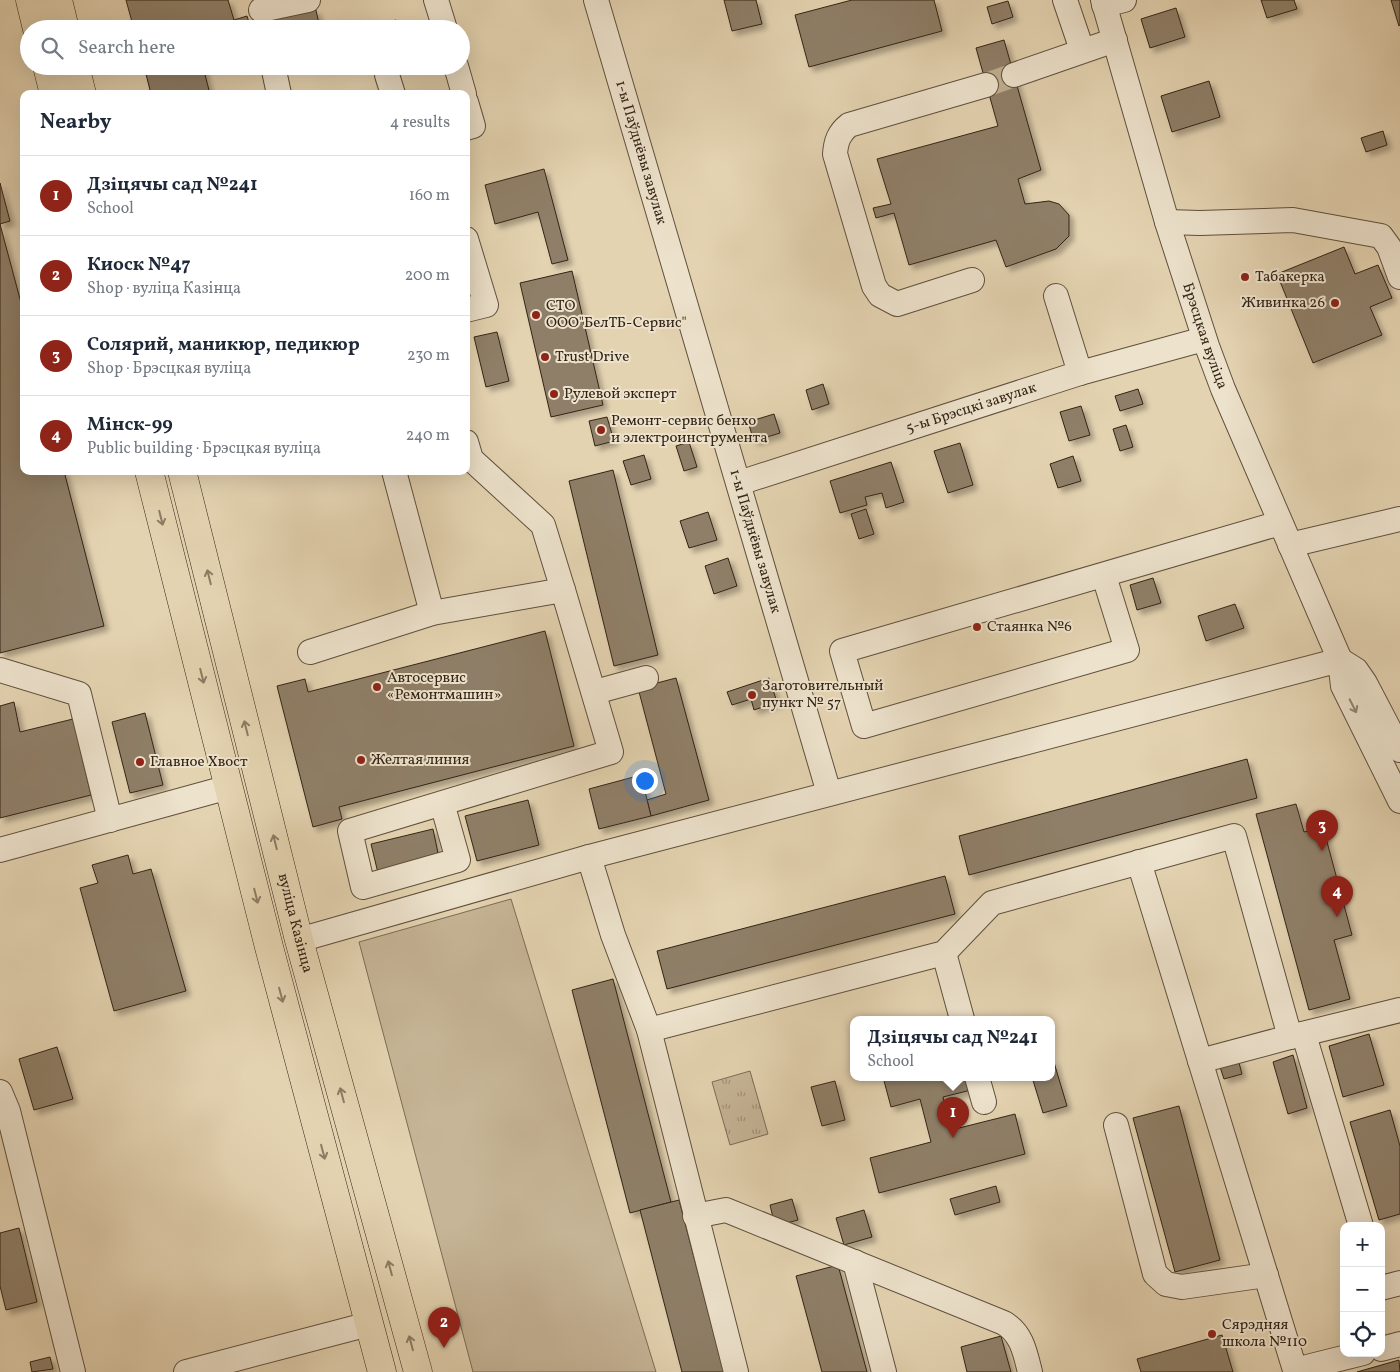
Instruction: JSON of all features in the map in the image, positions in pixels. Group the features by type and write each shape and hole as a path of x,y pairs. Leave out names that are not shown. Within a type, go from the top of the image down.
{"main road":[{"path":"30,0 35,20"},
{"path":"58,0 63,20"},
{"path":"49,75 53,90"},
{"path":"77,75 81,90"},
{"name":"вуліца Казінца","path":"150,475 269,947 382,1372"},
{"name":"вуліца Казінца","path":"183,475 299,940 418,1372"},
{"path":"190,631 201,618 209,617 216,619 220,624"},
{"path":"269,947 299,940"},
{"path":"369,1324 403,1315"}],"street":[{"path":"261,13 308,0"},
{"path":"436,0 442,20"},
{"name":"1-ы Паўднёвы завулак","path":"596,0 829,793"},
{"path":"1065,0 1082,50"},
{"name":"Брэсцкая вуліца","path":"1110,2 1115,40 1167,222 1204,338 1223,389 1340,660 1343,686 1400,801"},
{"path":"1014,75 1115,40"},
{"path":"275,75 278,90"},
{"path":"459,75 463,90"},
{"path":"972,280 897,304 880,296 874,286 835,154 836,142 841,132 849,125 986,85"},
{"path":"470,114 474,126 470,127"},
{"path":"1167,222 1200,223 1294,220 1381,236 1389,247 1400,278"},
{"path":"470,252 486,305 470,309"},
{"path":"1056,296 1080,373"},
{"name":"5-ы Брэсцкі завулак","path":"738,483 1080,373 1204,338"},
{"path":"442,803 458,860 363,886 350,831 442,803 611,752 595,692 543,525 471,459 470,456"},
{"path":"395,475 432,613"},
{"path":"1290,545 1400,519"},
{"path":"1104,576 1127,650 864,726 842,651 1104,576 1280,523"},
{"path":"310,652 432,613 563,590"},
{"path":"299,940 589,857 1340,660"},
{"name":"Брэсцкая вуліца","path":"1340,660 1356,670 1365,682 1400,750"},
{"path":"0,670 79,694 110,820"},
{"path":"595,692 646,678"},
{"path":"0,850 229,787"},
{"path":"649,1030 944,953 992,903 1234,836 1297,1036 1360,1222"},
{"path":"589,857 613,935 649,1030 736,1372"},
{"path":"1139,862 1295,1370 1347,1357"},
{"path":"944,953 961,1016"},
{"path":"1200,1061 1400,1010"},
{"path":"978,1081 984,1102"},
{"path":"0,1092 8,1111 73,1372"},
{"path":"1116,1126 1155,1274 1166,1284 1182,1287 1266,1275"},
{"path":"695,1216 726,1210 1004,1323 1014,1330 1022,1344 1030,1372"},
{"path":"855,1262 884,1372"},
{"path":"1385,1287 1400,1283"},
{"path":"194,1371 369,1324"},
{"path":"1385,1348 1400,1344"}],"green space":[{"path":"511,899 656,1372 473,1372 359,942"},
{"path":"750,1071 768,1134 730,1145 712,1082"}],"building":[{"path":"126,0 228,0 234,20 132,20"},
{"path":"724,0 756,0 762,24 732,31"},
{"path":"852,0 934,0 942,31 809,67 795,15"},
{"path":"1261,0 1294,0 1297,9 1267,18"},
{"path":"1391,0 1400,0 1399,26"},
{"path":"1008,1 1013,17 992,24 987,7"},
{"path":"1176,8 1185,37 1150,48 1141,19"},
{"path":"316,10 318,20 274,20"},
{"path":"247,16 248,20 234,20"},
{"path":"1004,40 1041,170 1018,179 1025,204 1049,201 1059,204 1069,215 1069,236 1056,249 1006,267 996,240 909,265 894,213 876,218 873,208 891,204 877,159 998,126 976,48"},
{"path":"146,75 205,75 209,90 150,90"},
{"path":"1209,81 1220,117 1172,132 1161,96"},
{"path":"1383,131 1387,145 1366,152 1361,138"},
{"path":"544,169 568,260 552,264 538,212 495,224 485,185"},
{"path":"0,183 10,221 0,224"},
{"path":"0,224 20,299 20,475 65,475 104,626 0,653"},
{"name":"Живинка 26","path":"1344,247 1355,274 1378,265 1392,298 1370,307 1382,335 1313,363 1277,274"},
{"path":"572,271 603,405 551,417 520,283"},
{"path":"497,332 509,381 486,387 474,337"},
{"path":"823,384 829,404 812,410 806,390"},
{"path":"1138,389 1143,404 1120,411 1115,396"},
{"path":"1081,406 1090,435 1069,441 1060,412"},
{"path":"774,414 780,433 754,441 748,422"},
{"name":"Ремонт-сервис бенхо и электроинструмента","path":"607,417 614,441 595,446 589,421"},
{"path":"1126,425 1133,447 1120,451 1113,429"},
{"path":"689,442 697,467 684,471 676,446"},
{"path":"960,443 973,485 948,493 934,451"},
{"path":"644,455 651,479 631,485 623,461"},
{"path":"1073,456 1081,481 1058,488 1050,464"},
{"path":"891,462 904,502 886,508 882,493 865,497 867,505 840,513 830,481"},
{"path":"613,470 658,655 614,666 569,481"},
{"path":"866,509 874,534 859,539 851,514"},
{"path":"708,512 717,540 689,548 680,521"},
{"path":"728,558 737,586 714,594 705,566"},
{"path":"1153,578 1161,603 1137,610 1130,585"},
{"path":"1235,604 1244,628 1206,641 1198,616"},
{"path":"545,631 574,746 339,807 342,819 313,827 277,686 305,679 308,692"},
{"path":"676,678 709,800 651,816 647,800 666,794 638,688"},
{"name":"Заготовительный пункт № 57","path":"769,678 777,702 754,710 751,699 732,705 727,692"},
{"path":"14,702 20,732 73,719 91,795 0,818 0,706"},
{"name":"Главное Хвост","path":"145,713 163,785 130,793 112,722"},
{"path":"1247,759 1257,798 969,875 959,836"},
{"path":"641,775 651,816 599,829 589,789"},
{"path":"528,800 539,845 477,861 465,816"},
{"path":"1296,804 1304,832 1323,827 1352,935 1334,940 1350,999 1309,1010 1256,814"},
{"path":"433,829 439,858 378,873 371,844"},
{"path":"128,855 133,874 151,869 186,991 114,1011 80,888 98,883 92,865"},
{"path":"945,876 955,914 667,989 657,951"},
{"path":"613,979 671,1202 630,1213 572,990"},
{"path":"1369,1034 1384,1085 1343,1097 1329,1046"},
{"path":"57,1047 73,1099 34,1110 19,1059"},
{"path":"1293,1055 1307,1108 1288,1114 1273,1062"},
{"path":"1238,1059 1242,1074 1224,1079 1219,1064"},
{"path":"1055,1066 1067,1106 1043,1113 1033,1081 1055,1081"},
{"path":"835,1081 845,1120 822,1126 811,1087"},
{"path":"884,1081 969,1081 971,1090 943,1097 951,1130 1015,1114 1025,1154 879,1193 870,1158 931,1142 920,1099 891,1107"},
{"path":"1179,1106 1220,1260 1175,1272 1133,1118"},
{"path":"1390,1110 1400,1146 1400,1214 1379,1220 1350,1122"},
{"path":"996,1186 1000,1202 955,1215 950,1199"},
{"path":"792,1199 798,1220 775,1226 770,1205"},
{"path":"679,1200 724,1372 682,1372 640,1210"},
{"path":"864,1210 872,1237 844,1245 836,1218"},
{"path":"19,1228 37,1302 6,1310 0,1286 0,1233"},
{"path":"838,1265 867,1372 822,1372 796,1276"},
{"path":"1222,1335 1233,1372 1141,1372 1137,1359"},
{"path":"1001,1336 1011,1372 967,1372 961,1347"},
{"path":"50,1357 53,1369 32,1372 30,1362"},
{"path":"1399,1360 1400,1372 1357,1372"}],"tunnel":[{"path":"986,85 1014,75"}],"place":[{"name":"Табакерка","path":"1245,277"},
{"name":"Живинка 26","path":"1335,303"},
{"name":"СТО ООО\"БелТБ-Сервис\"","path":"536,315"},
{"name":"Trust Drive","path":"545,357"},
{"name":"Рулевой эксперт","path":"554,394"},
{"name":"Ремонт-сервис бенхо и электроинструмента","path":"601,430"},
{"name":"Стаянка №6","path":"977,627"},
{"name":"Автосервис «Ремонтмашин»","path":"377,687"},
{"name":"Заготовительный пункт № 57","path":"752,695"},
{"name":"Желтая линия","path":"361,760"},
{"name":"Главное Хвост","path":"140,762"},
{"name":"Солярий, маникюр, педикюр","path":"1322,851"},
{"name":"Мінск-99","path":"1337,917"},
{"name":"Дзіцячы сад №241","path":"953,1138"},
{"name":"Сярэдняя школа №110","path":"1212,1334"},
{"name":"Киоск №47","path":"444,1348"}]}
